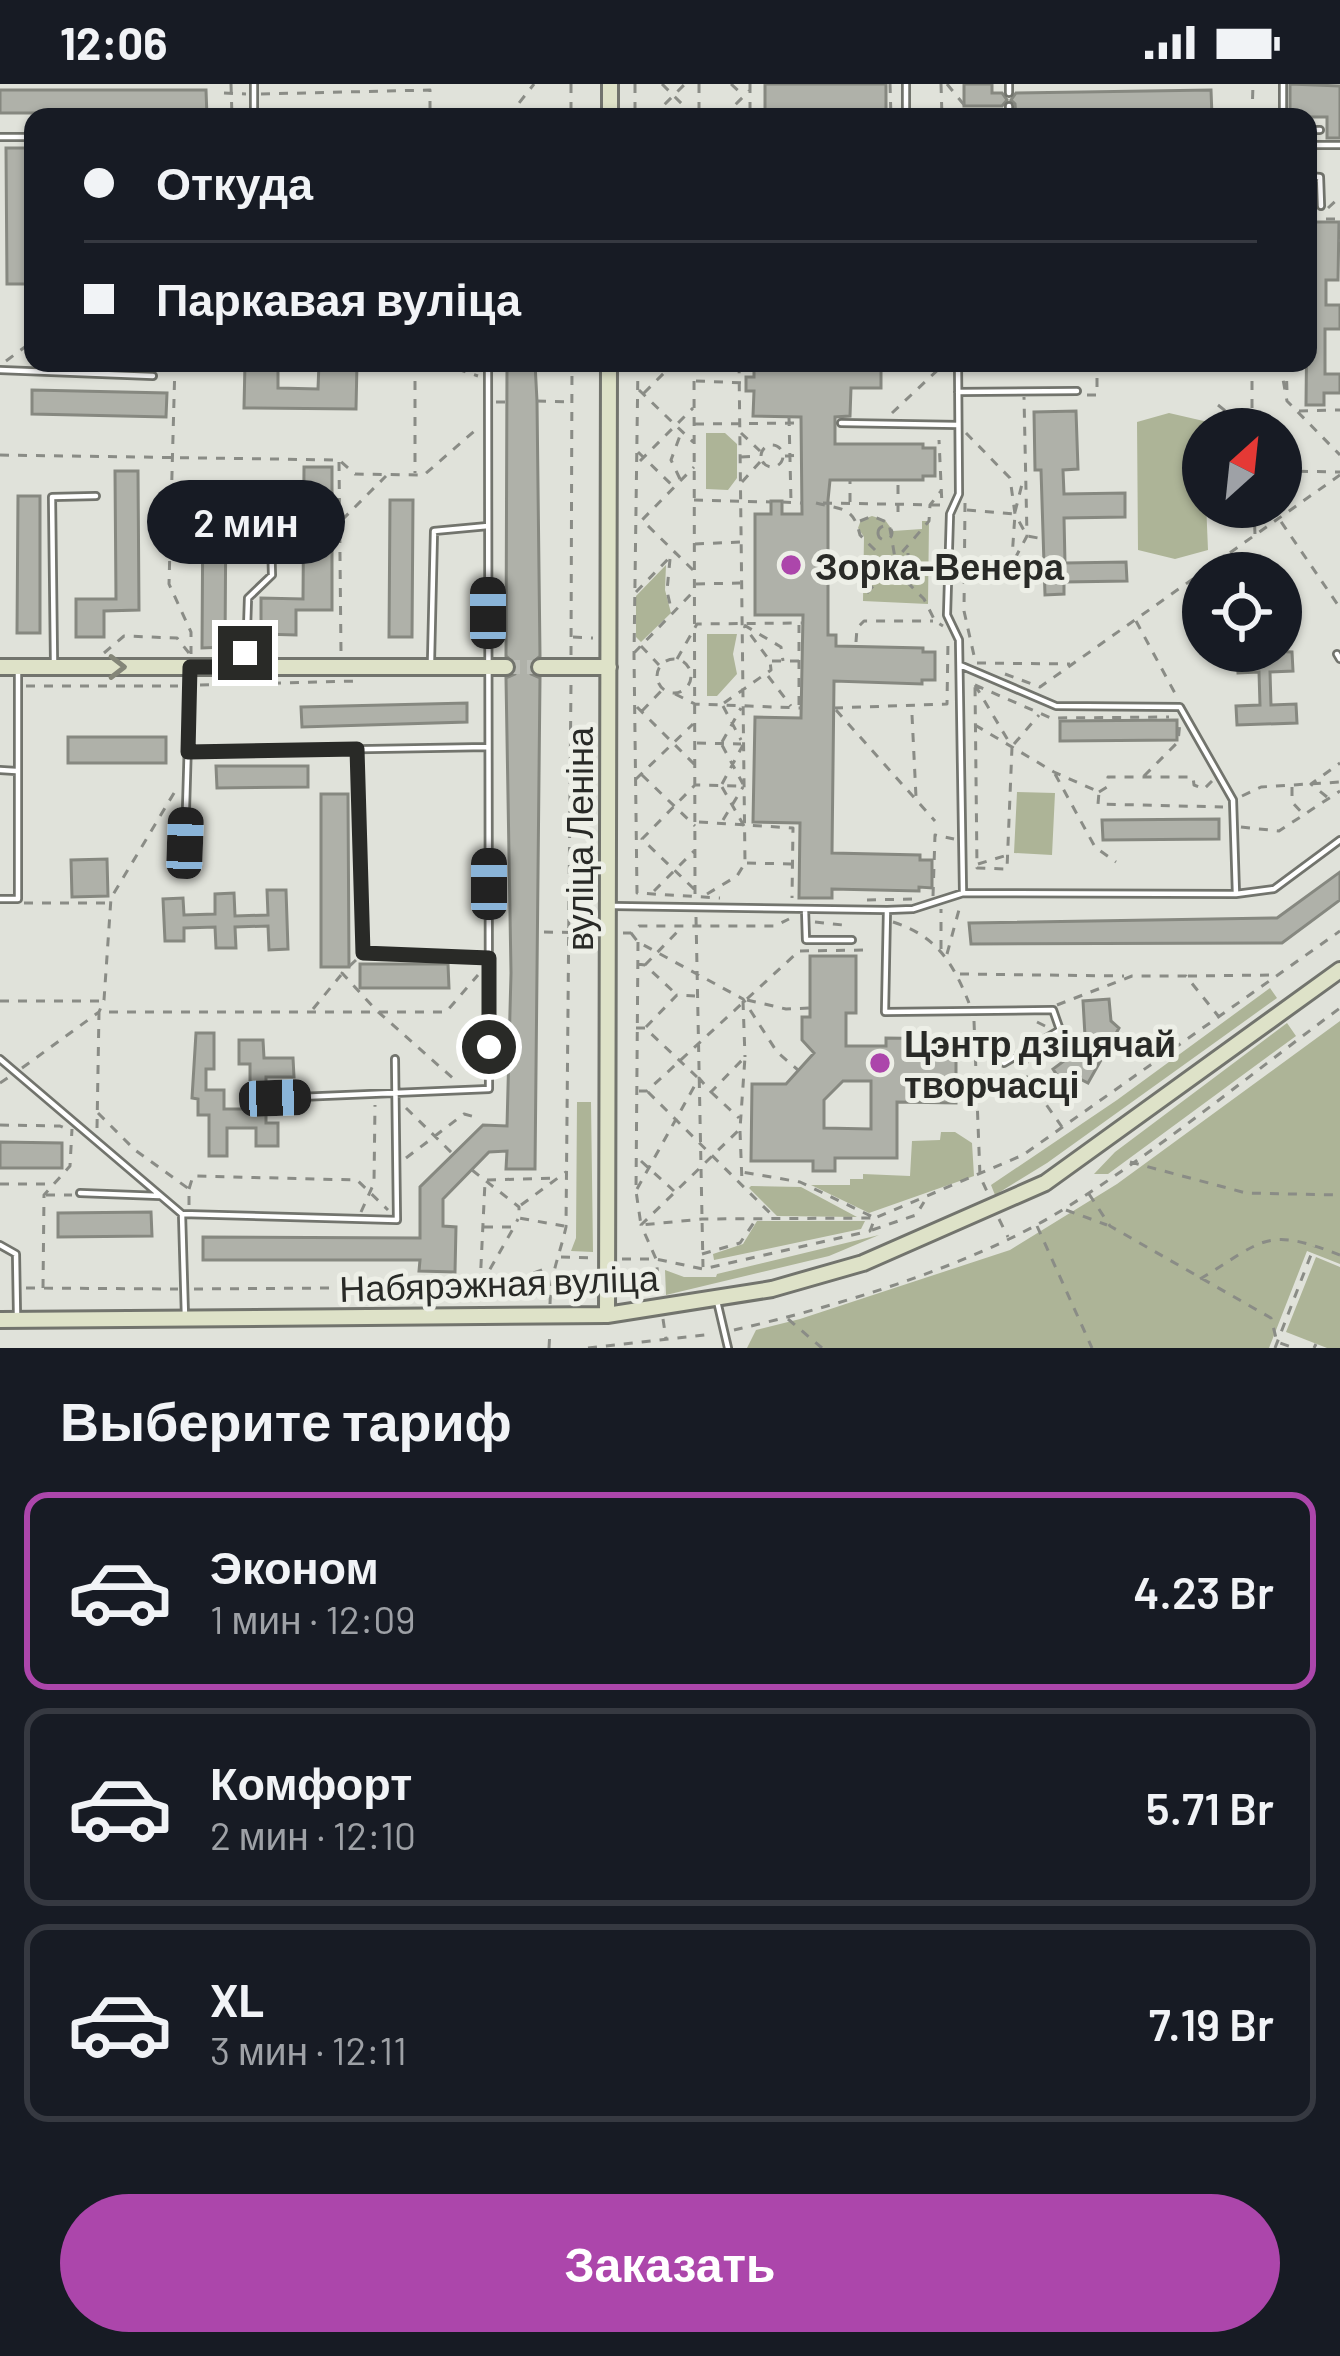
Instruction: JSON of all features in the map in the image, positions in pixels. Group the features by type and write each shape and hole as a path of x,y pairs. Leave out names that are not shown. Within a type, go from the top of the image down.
{"main road":[{"name":"вуліца Леніна","path":"607,1315 609,372"},
{"path":"0,667 190,661 246,667 506,667"},
{"path":"540,668 609,668"},
{"name":"Набярэжная вуліца","path":"0,1320 607,1315 772,1289 862,1263 1045,1184 1340,970"}],"lane":[{"path":"254,84 254,108"},
{"path":"1009,84 1010,93"},
{"path":"1317,177 1321,210"},
{"path":"76,372 153,376"},
{"path":"275,1098 489,1089 488,372"},
{"path":"958,372 959,494 950,514 947,615 959,640 963,893"},
{"path":"958,392 1077,391"},
{"path":"841,423 958,425"},
{"path":"54,667 52,496 96,496"},
{"path":"246,667 248,598 272,574 270,501"},
{"path":"431,667 434,531 488,526"},
{"path":"185,843 190,661"},
{"path":"960,665 1056,706 1180,707 1233,801 1236,894"},
{"path":"0,899 18,899 18,667"},
{"path":"188,752 489,747"},
{"path":"357,749 363,953 489,960"},
{"path":"0,770 16,770"},
{"path":"608,906 887,910 913,909 963,893 1236,894 1274,889 1340,840"},
{"path":"805,909 806,940 852,940"},
{"path":"887,910 885,1012 971,1006 1053,1010 1060,1030 1004,1063"},
{"path":"0,1059 186,1215 397,1220 395,1059"},
{"path":"77,1194 160,1196"},
{"path":"184,1318 186,1215"},
{"path":"0,1245 16,1254 17,1320"},
{"path":"717,1299 728,1348"}],"path":[{"path":"231,84 232,108"},
{"path":"224,92 430,90 441,84"},
{"path":"515,108 534,84"},
{"path":"662,84 687,108"},
{"path":"661,108 686,84"},
{"path":"731,84 750,103"},
{"path":"944,84 966,108"},
{"path":"732,108 750,87"},
{"path":"750,87 750,108"},
{"path":"430,90 430,108"},
{"path":"1317,213 1321,210"},
{"path":"1340,219 1340,242"},
{"path":"0,368 24,348"},
{"path":"175,372 170,584 191,632 190,661"},
{"path":"415,372 415,475"},
{"path":"467,372 488,379"},
{"path":"16,1288 500,1286 550,1267 559,1257 566,1227 571,933 572,372"},
{"path":"639,372 631,639 639,709 695,765"},
{"path":"640,394 666,372"},
{"path":"686,372 694,379 746,383"},
{"path":"694,372 695,896"},
{"path":"663,689 636,716 637,893 707,895 737,876 745,863 739,372"},
{"path":"885,419 935,372"},
{"path":"1251,408 1252,372"},
{"path":"1284,372 1287,401 1294,408"},
{"path":"640,394 694,443"},
{"path":"1012,564 1027,536 1024,395"},
{"path":"537,401 572,402"},
{"path":"637,464 694,407"},
{"path":"1302,411 1340,410"},
{"path":"1302,416 1340,455"},
{"path":"0,455 339,460 355,474 424,475 488,419"},
{"path":"694,424 790,419 801,423"},
{"path":"790,419 791,502"},
{"path":"681,480 671,460 682,431"},
{"path":"965,452 964,431 1010,478 1015,514 1027,536"},
{"path":"740,433 772,467 780,464 780,448"},
{"path":"780,448 790,435"},
{"path":"851,512 816,503 942,506 939,440"},
{"path":"741,483 767,446 780,448"},
{"path":"637,450 674,487"},
{"path":"783,456 801,455"},
{"path":"741,457 761,456"},
{"path":"339,460 341,653"},
{"path":"780,464 791,475"},
{"path":"636,526 694,466"},
{"path":"1302,471 1340,474"},
{"path":"1012,564 1015,514 1024,474"},
{"path":"1302,501 1340,474"},
{"path":"340,522 388,475"},
{"path":"850,479 851,512 860,535 894,563 924,598 935,621"},
{"path":"898,479 898,512"},
{"path":"965,494 964,611 976,663 1073,664"},
{"path":"694,500 771,502"},
{"path":"782,502 802,502"},
{"path":"867,593 929,521 930,505"},
{"path":"965,510 1015,514"},
{"path":"636,514 694,572"},
{"path":"859,523 878,516 889,523 894,563"},
{"path":"879,536 883,526 892,531"},
{"path":"1255,528 1255,535"},
{"path":"1040,687 1265,528"},
{"path":"1283,528 1340,608"},
{"path":"868,538 889,539 892,531"},
{"path":"1027,536 1044,539"},
{"path":"694,544 742,542"},
{"path":"908,545 908,580"},
{"path":"635,593 672,555"},
{"path":"672,555 667,591 672,613"},
{"path":"963,566 1012,564"},
{"path":"634,652 695,587 742,583"},
{"path":"1135,620 1179,700"},
{"path":"856,642 857,628 864,621 935,621 948,634 946,704 834,708 935,820"},
{"path":"697,623 801,623 798,708"},
{"path":"697,623 676,659 661,666 657,676 663,689 695,704 798,708"},
{"path":"742,624 781,647 783,661"},
{"path":"742,624 770,661"},
{"path":"571,638 595,638"},
{"path":"631,639 661,666"},
{"path":"676,659 693,674"},
{"path":"770,661 801,661"},
{"path":"722,704 767,674 770,661"},
{"path":"675,694 686,690 693,674"},
{"path":"767,674 798,708"},
{"path":"18,686 373,681"},
{"path":"975,685 1052,718 1175,717 1190,739"},
{"path":"975,685 977,865"},
{"path":"975,685 1012,747 1007,868 977,865"},
{"path":"722,704 743,744"},
{"path":"721,743 743,704"},
{"path":"1012,747 1040,713"},
{"path":"912,715 916,799"},
{"path":"1143,777 1178,742 1180,720"},
{"path":"638,774 695,722"},
{"path":"976,725 1054,772 1099,792"},
{"path":"695,743 743,744"},
{"path":"721,743 744,786"},
{"path":"721,786 743,744"},
{"path":"1311,784 1340,763"},
{"path":"98,1142 99,1012 104,1000 111,902 188,771"},
{"path":"1054,772 1095,847 1116,862"},
{"path":"638,774 695,824 793,828 792,899 799,899"},
{"path":"1099,792 1107,787 1108,777 1193,777 1194,785 1204,789 1212,777"},
{"path":"1099,792 1098,804 1223,807 1261,787 1340,782"},
{"path":"1311,784 1327,797"},
{"path":"637,844 694,785 744,786"},
{"path":"1292,785 1292,802 1303,814"},
{"path":"721,786 744,827"},
{"path":"721,822 744,786"},
{"path":"1234,826 1280,831 1340,791"},
{"path":"638,833 695,896"},
{"path":"867,900 936,895 935,836 950,837 958,848"},
{"path":"652,893 695,850"},
{"path":"977,865 1007,855"},
{"path":"745,863 793,864"},
{"path":"900,900 901,891"},
{"path":"947,956 963,893"},
{"path":"8,903 111,902"},
{"path":"941,908 941,949"},
{"path":"695,914 703,1269"},
{"path":"621,933 631,933 638,926 775,926 800,918"},
{"path":"814,918 820,925 843,925 848,919"},
{"path":"887,920 922,934 941,949 971,1006 980,1176 990,1197"},
{"path":"645,965 683,926"},
{"path":"641,1225 702,1219 875,1218 926,1199 1023,1155 1340,931"},
{"path":"544,932 595,933"},
{"path":"631,933 638,942 743,999 786,1009 810,1008"},
{"path":"638,942 636,1191 641,1225 656,1259 660,1296"},
{"path":"637,1091 647,1090 800,951"},
{"path":"312,1011 363,953"},
{"path":"0,1083 99,1012 446,1012 489,960"},
{"path":"637,964 645,965 677,995 697,996"},
{"path":"342,973 466,1090"},
{"path":"958,974 1278,975"},
{"path":"1057,1005 1132,976"},
{"path":"1186,976 1219,1017"},
{"path":"645,1028 677,995"},
{"path":"742,1185 743,999"},
{"path":"743,999 777,1052 798,1070"},
{"path":"0,1001 104,1000"},
{"path":"1037,1022 1056,1032"},
{"path":"636,1028 645,1028 741,1120"},
{"path":"711,1092 745,1057"},
{"path":"1028,1058 1024,1073 1063,1128"},
{"path":"636,1191 699,1078"},
{"path":"647,1090 776,1220"},
{"path":"357,1220 374,1183 375,1100 396,1096 453,1154"},
{"path":"97,1112 135,1150 189,1189"},
{"path":"406,1158 464,1114 475,1117"},
{"path":"44,1288 44,1195 70,1166 73,1121"},
{"path":"0,1126 60,1126 71,1131"},
{"path":"641,1225 740,1130"},
{"path":"638,1159 675,1192"},
{"path":"1130,1162 1246,1192 1340,1195"},
{"path":"472,1170 519,1207"},
{"path":"519,1207 567,1170"},
{"path":"742,1172 800,1182 875,1218"},
{"path":"186,1215 193,1176 358,1180 397,1220"},
{"path":"485,1180 559,1178"},
{"path":"480,1287 485,1180"},
{"path":"0,1184 52,1184"},
{"path":"1088,1193 1110,1226"},
{"path":"44,1195 77,1194"},
{"path":"620,1258 656,1259 703,1269 870,1231 916,1215 926,1199"},
{"path":"480,1287 519,1218 519,1207"},
{"path":"1064,1209 1110,1226 1270,1318 1276,1345"},
{"path":"999,1217 1008,1239"},
{"path":"519,1218 566,1227"},
{"path":"870,1231 875,1218"},
{"path":"702,1254 740,1243 755,1219"},
{"path":"1036,1224 1092,1348"},
{"path":"483,1227 514,1227"},
{"path":"1199,1280 1271,1237 1340,1255"},
{"path":"1276,1345 1314,1245"},
{"path":"559,1257 594,1258"},
{"path":"550,1267 550,1304"},
{"path":"663,1318 666,1342"},
{"path":"787,1318 822,1348"},
{"path":"549,1348 550,1330"},
{"path":"704,1335 715,1342"},
{"path":"1276,1345 1294,1348"}],"green space":[{"path":"1169,413 1182,416 1182,528 1207,528 1208,550 1182,552 1175,559 1138,550 1137,422"},
{"path":"706,433 725,433 737,444 737,478 728,490 706,489"},
{"path":"872,516 885,520 893,531 922,529 922,521 929,521 928,604 863,601 864,537 858,528 861,520"},
{"path":"666,565 671,613 641,642 636,637 636,596"},
{"path":"707,634 737,634 733,654 737,674 717,696 707,696"},
{"path":"1017,792 1055,793 1052,855 1014,853"},
{"path":"1270,988 1277,998 995,1195 991,1185"},
{"path":"1340,1021 1340,1264 1307,1251 1269,1348 747,1348 756,1330 1010,1250 1117,1184"},
{"path":"1287,1023 1296,1036 1108,1174 1094,1174 1115,1152"},
{"path":"577,1102 591,1102 593,1252 571,1251 576,1238"},
{"path":"941,1132 955,1132 972,1143 974,1176 869,1213 811,1185 850,1185 850,1179 863,1179 863,1174 910,1176 912,1141 940,1140"},
{"path":"751,1186 801,1187 857,1217 777,1216"},
{"path":"757,1221 865,1221 861,1229 714,1260 713,1254 743,1244"},
{"path":"879,1235 829,1256 666,1295 665,1270 684,1277 716,1277"},
{"path":"1316,1257 1340,1267 1340,1348 1327,1348 1286,1332"}],"building":[{"path":"765,84 886,84 886,108 765,108"},
{"path":"964,84 992,84 992,93 1002,93 1007,100 1002,106 964,106"},
{"path":"1290,84 1340,86 1340,138 1327,138 1327,117 1317,117 1317,108 1290,108"},
{"path":"0,90 206,90 207,108 24,108 24,113 0,113"},
{"path":"1211,90 1212,108 1015,108 1011,100 1016,93"},
{"path":"6,148 24,148 24,284 7,284"},
{"path":"1317,222 1339,222 1338,280 1326,280 1326,305 1340,305 1340,329 1325,329 1325,374 1340,374 1340,393 1324,393 1324,405 1306,405 1306,372 1317,372"},
{"path":"245,372 278,372 278,388 318,389 319,372 357,372 356,409 244,408"},
{"path":"507,372 535,372 540,656 529,666 531,674 540,678 535,1169 506,1169 507,1151 489,1152 443,1199 443,1226 456,1227 455,1272 419,1271 420,1260 203,1260 203,1237 420,1238 420,1187 483,1125 507,1126 511,973 506,678 515,674 517,666 506,656"},
{"path":"754,372 881,372 881,388 851,388 850,416 835,417 835,444 935,448 935,476 830,480 828,500 828,635 836,635 836,646 935,652 935,680 922,680 922,684 834,681 832,853 920,855 920,860 932,860 932,888 832,889 832,898 799,898 800,823 753,822 755,717 801,718 803,615 755,615 755,514 771,514 771,501 782,501 782,514 802,514 801,417 753,416 754,391 746,391 746,377 754,377"},
{"path":"32,390 167,393 166,417 32,414"},
{"path":"1076,411 1078,469 1063,470 1064,494 1125,493 1125,517 1064,518 1065,563 1126,562 1127,581 1064,582 1064,594 1045,595 1034,412"},
{"path":"304,467 332,467 332,610 296,610 296,635 261,634 261,598 303,599"},
{"path":"115,471 138,471 139,610 104,611 104,637 76,637 76,599 116,599"},
{"path":"18,496 40,496 40,633 17,633"},
{"path":"203,499 226,499 225,647 202,648"},
{"path":"390,500 413,500 412,637 389,637"},
{"path":"1259,672 1270,672 1271,705 1296,704 1297,723 1237,725 1236,706 1260,705"},
{"path":"467,703 467,722 302,727 301,707"},
{"path":"1177,720 1177,740 1060,741 1060,721"},
{"path":"68,737 166,737 166,763 68,763"},
{"path":"216,766 308,766 308,787 217,788"},
{"path":"321,794 348,794 349,967 321,967"},
{"path":"1219,819 1219,839 1103,840 1102,820"},
{"path":"107,859 108,896 72,897 71,860"},
{"path":"1340,872 1340,900 1282,943 971,944 969,923 1277,918"},
{"path":"267,890 286,890 288,949 269,950 268,926 235,927 236,948 216,948 215,927 184,928 184,941 165,941 163,899 183,898 184,915 215,914 215,894 234,893 235,916 268,915"},
{"name":"Цэнтр дзіцячай творчасці","path":"810,956 856,956 856,1013 846,1013 846,1046 886,1046 886,1038 956,1039 956,1103 897,1102 897,1158 835,1158 835,1171 813,1171 813,1161 751,1161 752,1084 786,1084 814,1053 802,1040 802,1017 810,1017","holes":["843,1081 871,1081 871,1129 824,1128 824,1100"]},
{"path":"360,964 448,964 449,988 360,988"},
{"path":"1109,999 1111,1021 1119,1028 1088,1083 1080,1079 1066,1089 1053,1069 1076,1052 1085,1036 1083,1001"},
{"path":"196,1033 214,1033 214,1069 206,1069 206,1090 224,1090 224,1109 250,1109 250,1064 239,1064 239,1040 263,1040 264,1058 293,1058 294,1077 266,1077 266,1123 278,1123 278,1146 256,1146 256,1128 227,1128 227,1156 209,1156 209,1115 198,1115 198,1099 192,1098"},
{"path":"0,1142 62,1143 62,1168 0,1168"},
{"path":"151,1212 152,1236 58,1237 58,1213"}],"tunnel":[{"path":"506,667 540,667"}],"place":[{"name":"Зорка-Венера","path":"791,565"},
{"name":"Цэнтр дзіцячай творчасці","path":"880,1063"}],"route":[{"path":"245,653 246,667 190,667 188,752 357,749 363,953 489,958 489,1047"}]}
